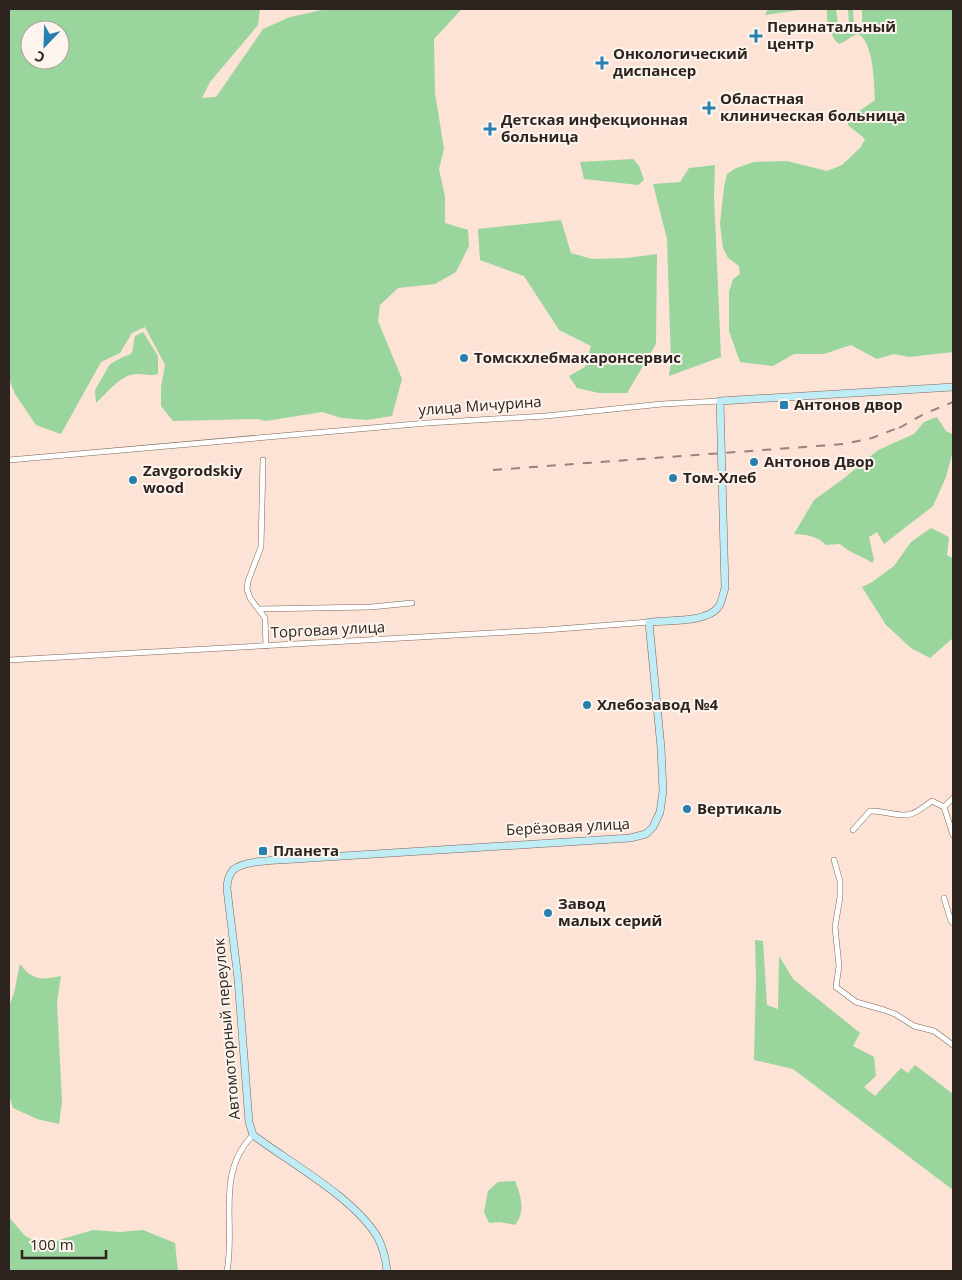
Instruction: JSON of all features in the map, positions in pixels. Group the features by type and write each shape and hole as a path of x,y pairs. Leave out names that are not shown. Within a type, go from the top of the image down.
{"street":[{"name":"улица Мичурина","path":"9,460 427,423 546,416 662,404 953,387"},
{"path":"649,622 703,617 713,613 719,607 722,600 726,571 720,401"},
{"path":"263,460 261,547 248,580 247,588 250,598 266,618 266,646"},
{"path":"260,609 371,607 412,603"},
{"name":"Торговая улица","path":"9,660 545,630 649,622"},
{"name":"Берёзовая улица","path":"235,869 246,865 295,858 630,838 646,834 658,818 663,791 661,748 649,622"},
{"path":"944,806 953,798"},
{"path":"854,830 870,811 912,814 932,801 944,806"},
{"path":"944,806 953,836"},
{"path":"834,860 840,880 840,897 835,927 839,966 836,987 856,1002 895,1014 914,1026 934,1031 953,1045"},
{"name":"Автомоторный переулок","path":"227,1271 231,1172 240,1150 253,1136 248,1115 238,979 227,889 227,880 235,869"},
{"path":"944,898 953,923"},
{"path":"253,1136 312,1176 363,1217 379,1239 387,1271"}],"green space":[{"path":"9,9 260,9 258,25 210,82 202,98 216,97 263,29 290,17 326,9 462,9 434,39 435,93 444,149 439,169 445,197 445,223 468,230 469,246 456,272 435,284 398,288 380,305 378,321 402,379 392,416 367,420 342,418 322,412 266,421 257,419 173,421 161,406 161,387 165,365 145,327 132,333 120,353 101,362 61,434 36,425 15,394 9,379"},
{"path":"768,9 807,9 765,15"},
{"path":"827,9 836,9 838,26 849,25 848,9 853,9 854,25 862,25 862,9 953,9 953,352 909,357 894,354 877,359 851,345 824,354 794,354 773,366 740,362 729,331 729,292 733,279 740,274 739,266 728,258 723,248 720,224 727,174 736,168 754,162 787,161 827,171 842,165 861,147 865,139 848,125 848,119 875,100 872,64 867,45 858,34 839,44 829,28"},
{"path":"633,159 639,166 644,180 638,185 584,179 580,162"},
{"path":"715,165 714,195 721,357 669,376 671,362 667,239 653,184 680,182 689,168"},
{"path":"561,220 571,253 592,259 627,258 657,254 656,344 627,393 599,393 577,388 569,376 585,367 591,346 559,330 524,276 480,260 478,229"},
{"path":"143,332 158,356 158,374 138,374 126,377 115,384 96,403 95,390 110,364 131,354 135,336"},
{"path":"937,417 946,431 952,434 952,454 946,477 933,506 884,544 877,532 869,537 874,560 872,563 847,550 840,544 826,545 815,537 794,534 814,500 878,450 914,434 924,422"},
{"path":"931,528 949,537 947,555 953,558 953,638 930,658 911,648 886,625 862,587 894,566 911,542"},
{"path":"755,940 763,941 767,1005 778,1009 779,956 793,979 860,1033 853,1046 874,1057 876,1076 864,1087 875,1096 901,1068 908,1073 915,1065 953,1094 953,1190 793,1069 754,1060"},
{"path":"20,964 29,974 38,978 61,976 57,1002 62,1102 59,1124 37,1119 13,1108 9,1095 9,1007"},
{"path":"515,1181 519,1192 521,1209 515,1225 500,1222 489,1223 484,1212 488,1191 498,1182"},
{"path":"9,1217 25,1236 46,1246 93,1230 120,1232 143,1230 175,1243 178,1271 9,1271"}],"railway":[{"path":"899,428 924,414 953,402"},
{"path":"493,470 844,444 872,438 905,425"}],"place":[{"name":"Перинатальный центр","path":"756,36"},
{"name":"Онкологический диспансер","path":"602,63"},
{"name":"Областная клиническая больница","path":"709,108"},
{"name":"Детская инфекционная больница","path":"490,129"},
{"name":"Томскхлебмакаронсервис","path":"464,358"},
{"name":"Антонов двор","path":"784,405"},
{"name":"Антонов Двор","path":"754,462"},
{"name":"Том-Хлеб","path":"673,478"},
{"name":"Zavgorodskiy wood","path":"133,480"},
{"name":"Хлебозавод №4","path":"587,705"},
{"name":"Вертикаль","path":"687,809"},
{"name":"Планета","path":"263,851"},
{"name":"Завод малых серий","path":"548,913"}]}
